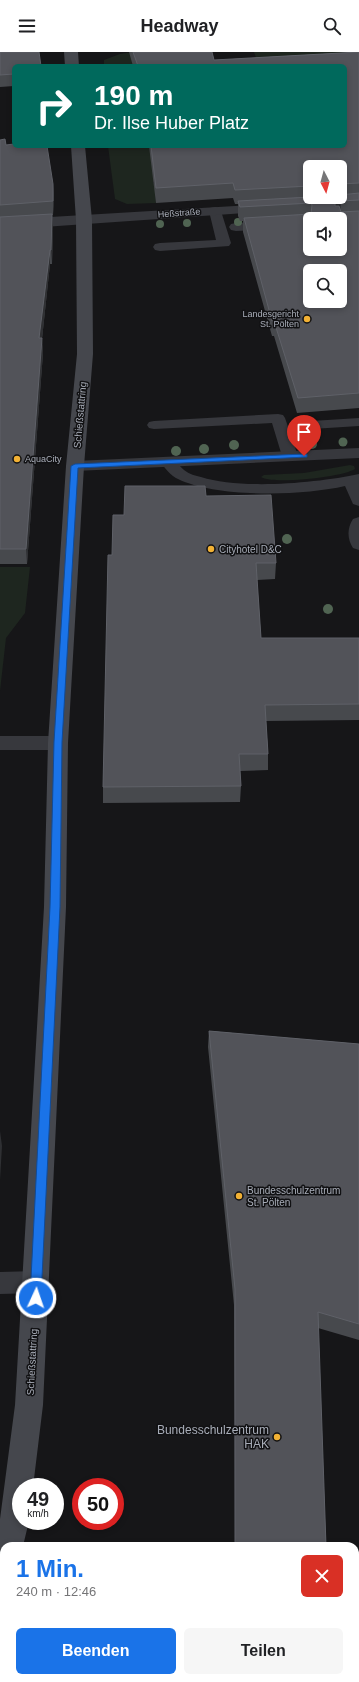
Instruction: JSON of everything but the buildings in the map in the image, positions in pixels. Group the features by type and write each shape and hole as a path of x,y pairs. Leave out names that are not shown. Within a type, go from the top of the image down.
{"main road":[{"path":"71,52 72,64"},
{"name":"Schießstattring","path":"9,1542 15,1517 29,1404 55,907 58,742 75,466 85,354 84,220 78,148"}],"street":[{"name":"Heßstraße","path":"0,225 283,207"},
{"path":"75,466 359,453"},
{"path":"0,743 58,742"},
{"path":"0,1283 36,1282"}],"lane":[{"path":"160,247 224,243 215,211"},
{"path":"236,228 303,223"},
{"path":"154,425 278,418 290,456"},
{"path":"296,426 359,422"},
{"path":"168,462 182,476 203,484 248,487 285,487 318,486 355,480 359,501"},
{"path":"359,522 356,528 359,545"}],"shaded area":[{"path":"132,52 135,64 104,64 104,60 120,54"},
{"path":"254,52 357,52 359,56 279,64 258,64"},
{"path":"108,148 152,148 157,181 153,182 155,185 156,203 127,204 115,199"},
{"path":"350,465 354,466 355,469 337,475 323,477 279,480 261,477 264,475 304,473"},
{"path":"0,567 30,567 25,613 6,638 0,691"}],"place":[{"name":"Landesgericht St. Pölten","path":"307,319"},
{"name":"AquaCity","path":"17,459"},
{"name":"Cityhotel D&C","path":"211,549"},
{"name":"Bundesschulzentrum St. Pölten","path":"239,1196"},
{"name":"Bundesschulzentrum HAK","path":"277,1437"}],"route":[{"path":"36,1298 55,907 58,742 74,506 75,466 304,456"}]}
